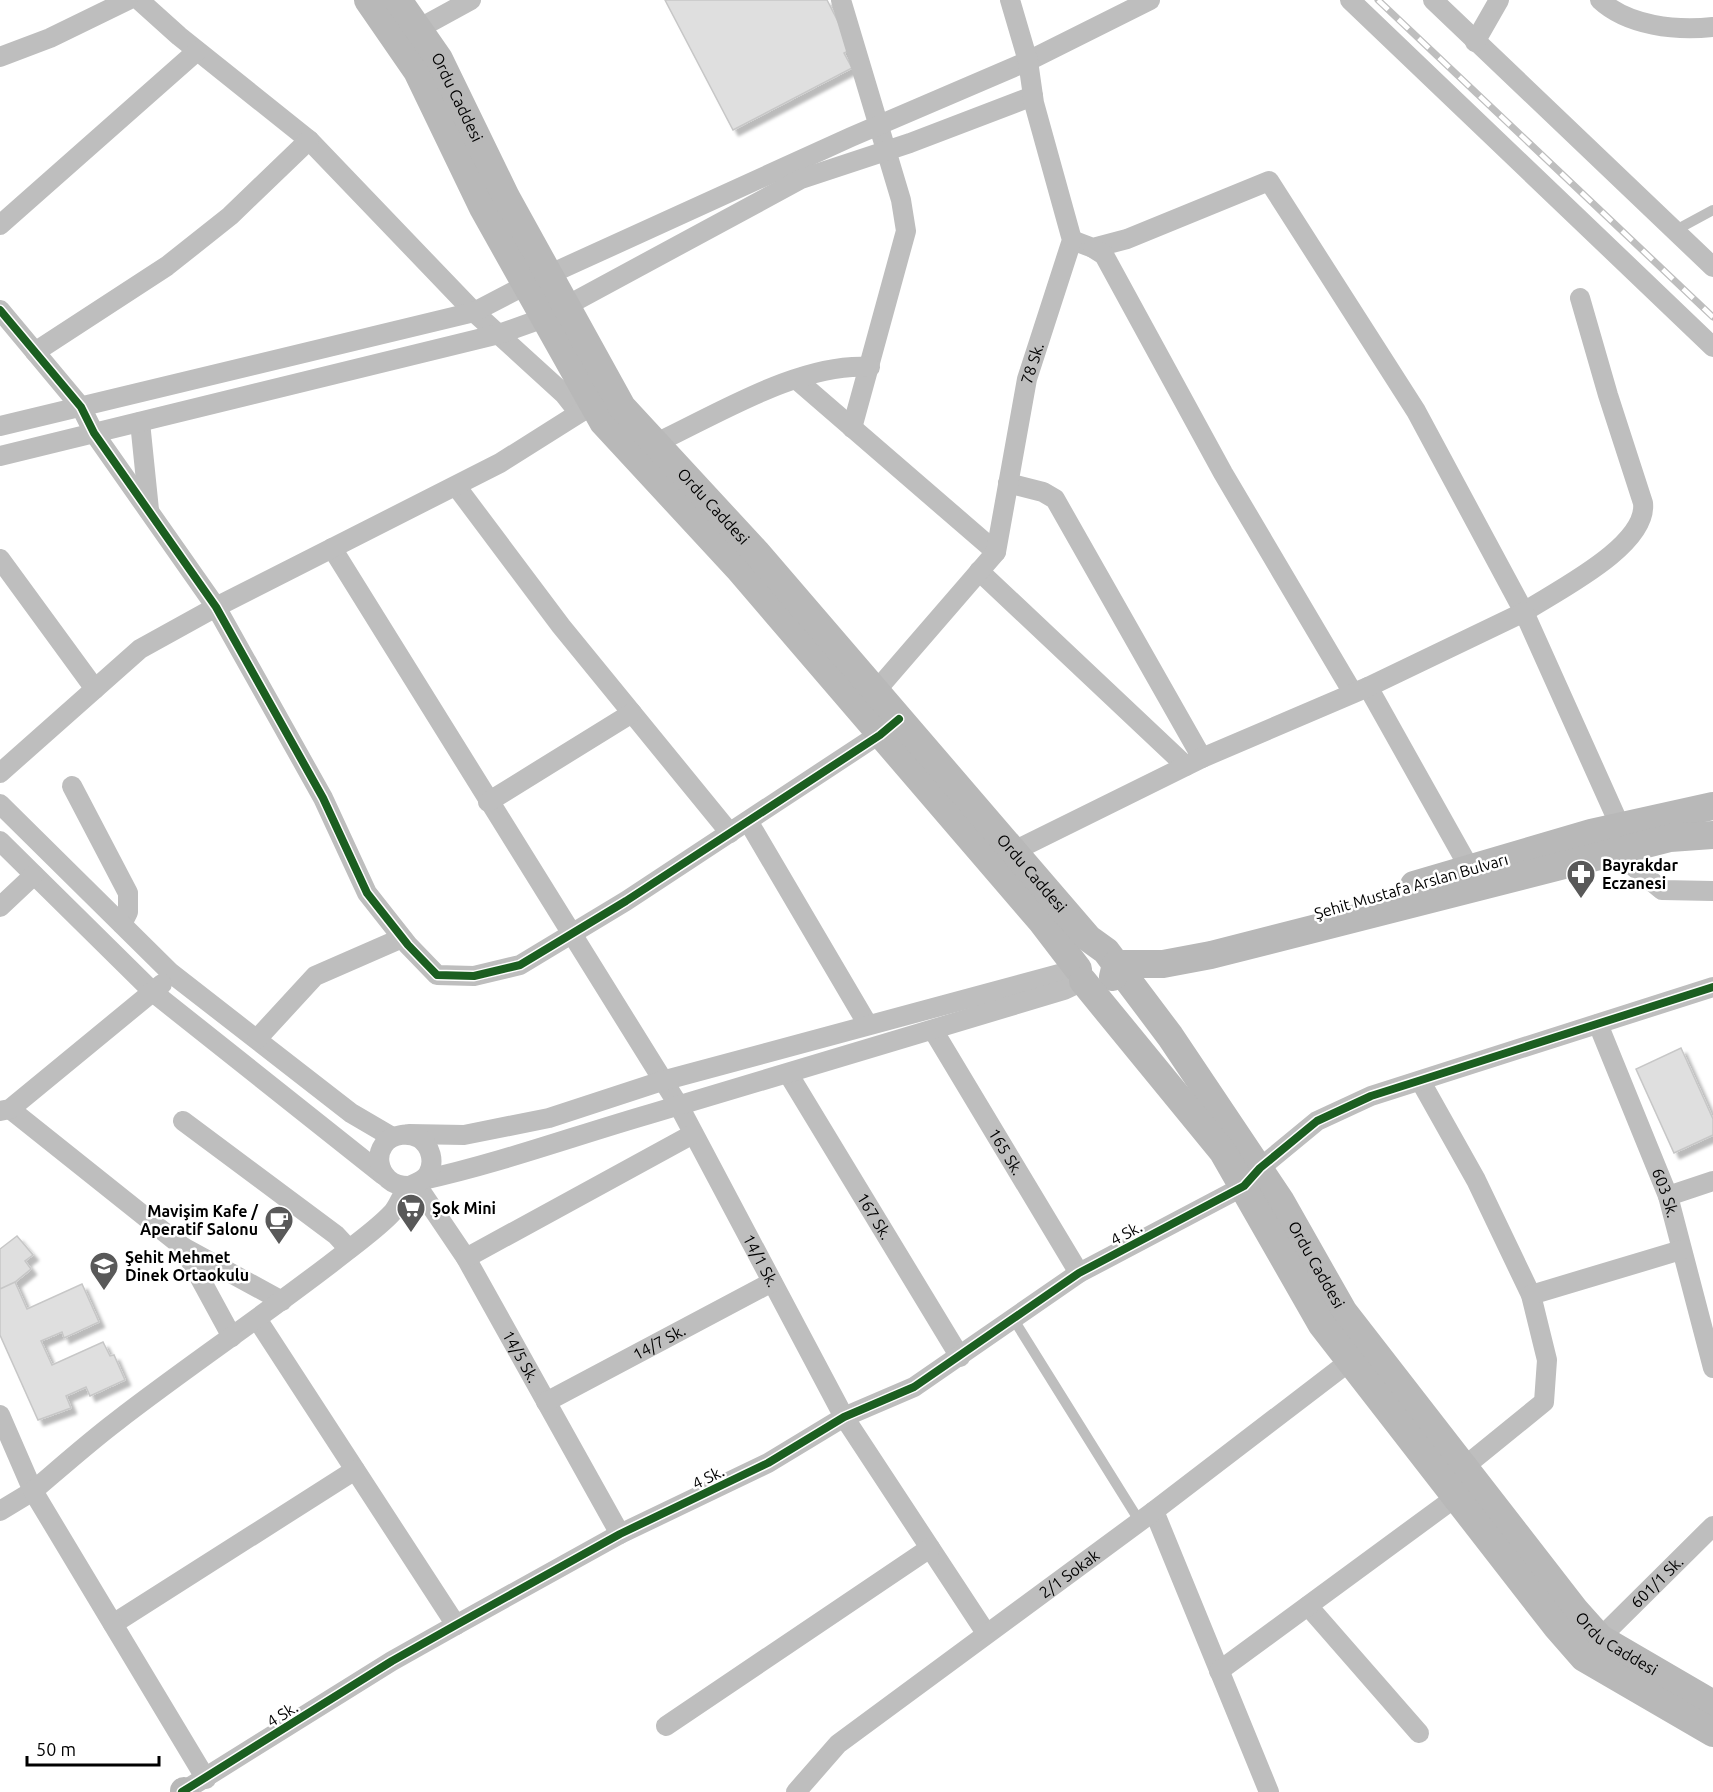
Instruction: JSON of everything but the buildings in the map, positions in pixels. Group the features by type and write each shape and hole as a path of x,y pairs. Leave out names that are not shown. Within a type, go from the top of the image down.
{"main road":[{"name":"Ordu Caddesi","path":"368,0 417,71 483,208 538,280"},
{"name":"Ordu Caddesi","path":"398,0 439,59 506,197 538,280 555,312 622,407 756,552 867,701"},
{"name":"Ordu Caddesi","path":"555,312 585,409 603,422 890,727 1014,851 1088,938 1107,955 1170,1036 1252,1177 1343,1311 1359,1353 1592,1648 1713,1733"},
{"name":"Ordu Caddesi","path":"890,727 1081,975 1223,1152 1252,1177"},
{"name":"Şehit Mustafa Arslan Bulvarı","path":"1107,955 1163,964 1210,955 1618,839 1713,806"},
{"name":"Şehit Mustafa Arslan Bulvarı","path":"1107,955 1261,930 1470,869 1618,839 1713,835"},
{"path":"1081,975 1091,986 1104,985 1114,974 1107,955"},
{"name":"Ordu Caddesi","path":"1592,1648 1713,1704"}],"street":[{"path":"0,57 50,38 128,0"},
{"path":"0,773 140,649 216,607 501,464 585,409 564,394 474,312 309,140 197,51 139,0"},
{"path":"418,29 471,0"},
{"path":"841,0 880,125 901,200 906,231 852,428"},
{"path":"1010,0 1028,61 1033,96 1072,240 1104,255 1223,473 1361,690 1470,869"},
{"path":"0,426 474,312 538,280 880,125 1028,61 1150,0"},
{"path":"1350,0 1713,347"},
{"path":"1433,0 1713,267"},
{"path":"1475,42 1499,0"},
{"path":"1600,0 1613,12 1648,23 1689,28 1713,27"},
{"path":"0,225 197,51"},
{"path":"0,456 499,334 555,312 801,178 887,151 1033,96"},
{"path":"35,352 167,266 230,216 309,140"},
{"path":"1093,248 1127,239 1269,181 1416,411 1524,612 1618,839 1662,890 1713,891"},
{"name":"78 Sk.","path":"996,552 1027,380 1072,240"},
{"path":"1014,851 1194,762 1361,690 1524,612 1603,562 1637,530 1643,516 1643,503 1580,298"},
{"path":"0,310 81,406 94,433 216,607 322,798 367,893 402,938 437,975 474,976 520,965 730,833 890,727"},
{"path":"656,443 780,385 846,365 870,367"},
{"path":"798,380 996,552 867,701"},
{"path":"140,422 150,513"},
{"path":"1008,483 1042,492 1054,499 1194,762"},
{"path":"456,486 561,626 730,833"},
{"name":"14/1 Sk.","path":"332,548 570,935 679,1106 844,1417 986,1633"},
{"path":"0,559 96,689"},
{"path":"980,571 1194,762"},
{"path":"489,802 632,713"},
{"path":"72,786 128,893 130,905 122,924"},
{"path":"0,804 171,973 351,1113 399,1136 415,1136 428,1148 431,1165 393,1212 349,1249 282,1301 116,1422 33,1491 0,1511"},
{"path":"748,821 868,1025"},
{"path":"0,841 154,993 395,1184 416,1184 789,1075 1064,990 1081,975"},
{"path":"0,907 34,875"},
{"path":"257,1039 315,976 402,938"},
{"path":"171,973 154,993 5,1110 183,1247 282,1301"},
{"path":"383,1175 379,1159 381,1150 399,1136 464,1135 528,1122 662,1081 868,1025 1081,975"},
{"name":"4 Sk.","path":"189,1788 392,1661 620,1534 768,1463 844,1417 914,1387 1079,1273 1252,1177 1317,1121 1371,1096 1421,1082 1713,987"},
{"name":"603 Sk.","path":"1598,1024 1668,1196 1713,1368"},
{"name":"165 Sk.","path":"933,1030 1079,1273"},
{"name":"167 Sk.","path":"789,1075 960,1357"},
{"path":"1220,1671 1308,1606 1460,1482 1544,1402 1547,1360 1531,1294 1476,1180 1421,1082"},
{"path":"183,1121 336,1235 349,1249"},
{"path":"466,1258 693,1134"},
{"path":"1668,1196 1713,1181"},
{"name":"14/5 Sk.","path":"416,1184 466,1258 620,1534"},
{"path":"183,1247 232,1337"},
{"path":"1531,1294 1682,1250"},
{"name":"14/7 Sk.","path":"546,1402 772,1282"},
{"path":"257,1319 456,1625"},
{"name":"2/1 Sokak","path":"796,1792 838,1744 1147,1516 1359,1353"},
{"path":"0,1415 33,1491 113,1624 189,1788"},
{"path":"113,1624 355,1470"},
{"path":"1147,1516 1220,1671 1269,1792"},
{"name":"601/1 Sk.","path":"1592,1648 1713,1526"},
{"path":"666,1726 930,1548"},
{"path":"1308,1606 1419,1733"}],"lane":[{"path":"1676,230 1713,210"},
{"path":"1014,1320 1147,1516"}],"railway":[{"path":"1378,0 1713,317"}],"cycle path":[{"path":"0,310 81,407 94,433 216,607 323,798 367,893 408,945 437,975 474,976 520,965 626,901 880,735 899,719"},
{"path":"182,1792 392,1661 620,1534 768,1463 844,1417 914,1387 1079,1273 1244,1186 1260,1168 1317,1121 1371,1096 1713,987"}],"place":[{"name":"Bayrakdar Eczanesi","path":"1581,900"},
{"name":"Şok Mini","path":"411,1234"},
{"name":"Mavişim Kafe / Aperatif Salonu","path":"279,1246"},
{"name":"Şehit Mehmet Dinek Ortaokulu","path":"104,1292"}]}
